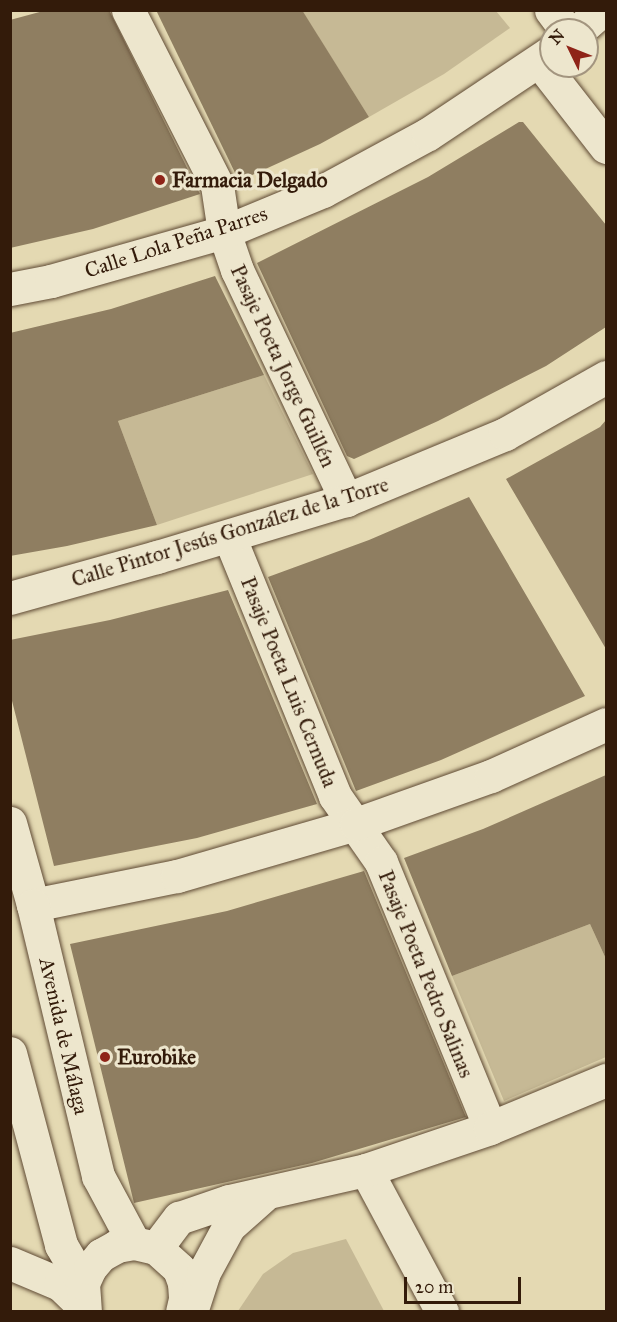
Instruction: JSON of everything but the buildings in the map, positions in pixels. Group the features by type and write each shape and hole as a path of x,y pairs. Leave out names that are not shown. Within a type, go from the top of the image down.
{"street":[{"name":"Pasaje Poeta Jorge Guillén","path":"128,10 217,185 224,231 237,270 346,500"},
{"name":"Calle Lola Peña Parres","path":"10,289 51,281 224,231 323,191 428,134 539,60"},
{"path":"560,78 606,147"},
{"name":"Calle Pintor Jesús González de la Torre","path":"10,598 346,500 506,434 606,377"},
{"name":"Pasaje Poeta Luis Cernuda","path":"229,536 335,796 356,824"},
{"path":"33,905 177,876 356,824 491,776 606,724"},
{"name":"Avenida de Málaga","path":"10,823 33,905 98,1176 145,1246 169,1257 178,1269 185,1291 183,1311"},
{"name":"Pasaje Poeta Pedro Salinas","path":"356,824 381,862 490,1128"},
{"path":"10,1053 61,1245 84,1300"},
{"path":"84,1300 90,1268 101,1255 117,1246 145,1246 179,1218 268,1192 366,1170 490,1128 606,1080"},
{"path":"366,1170 442,1311"},
{"path":"191,1311 203,1274 229,1226 268,1192"},
{"path":"10,1263 60,1284 84,1300"}],"shaded area":[{"path":"302,11 496,11 510,28 444,74 369,117"},
{"path":"264,375 313,474 157,525 118,421"},
{"path":"590,924 606,959 606,1057 504,1101 452,976"},
{"path":"346,1239 384,1311 238,1311 263,1274 293,1253"}],"place":[{"name":"Farmacia Delgado","path":"160,180"},
{"name":"Eurobike","path":"105,1057"}]}
